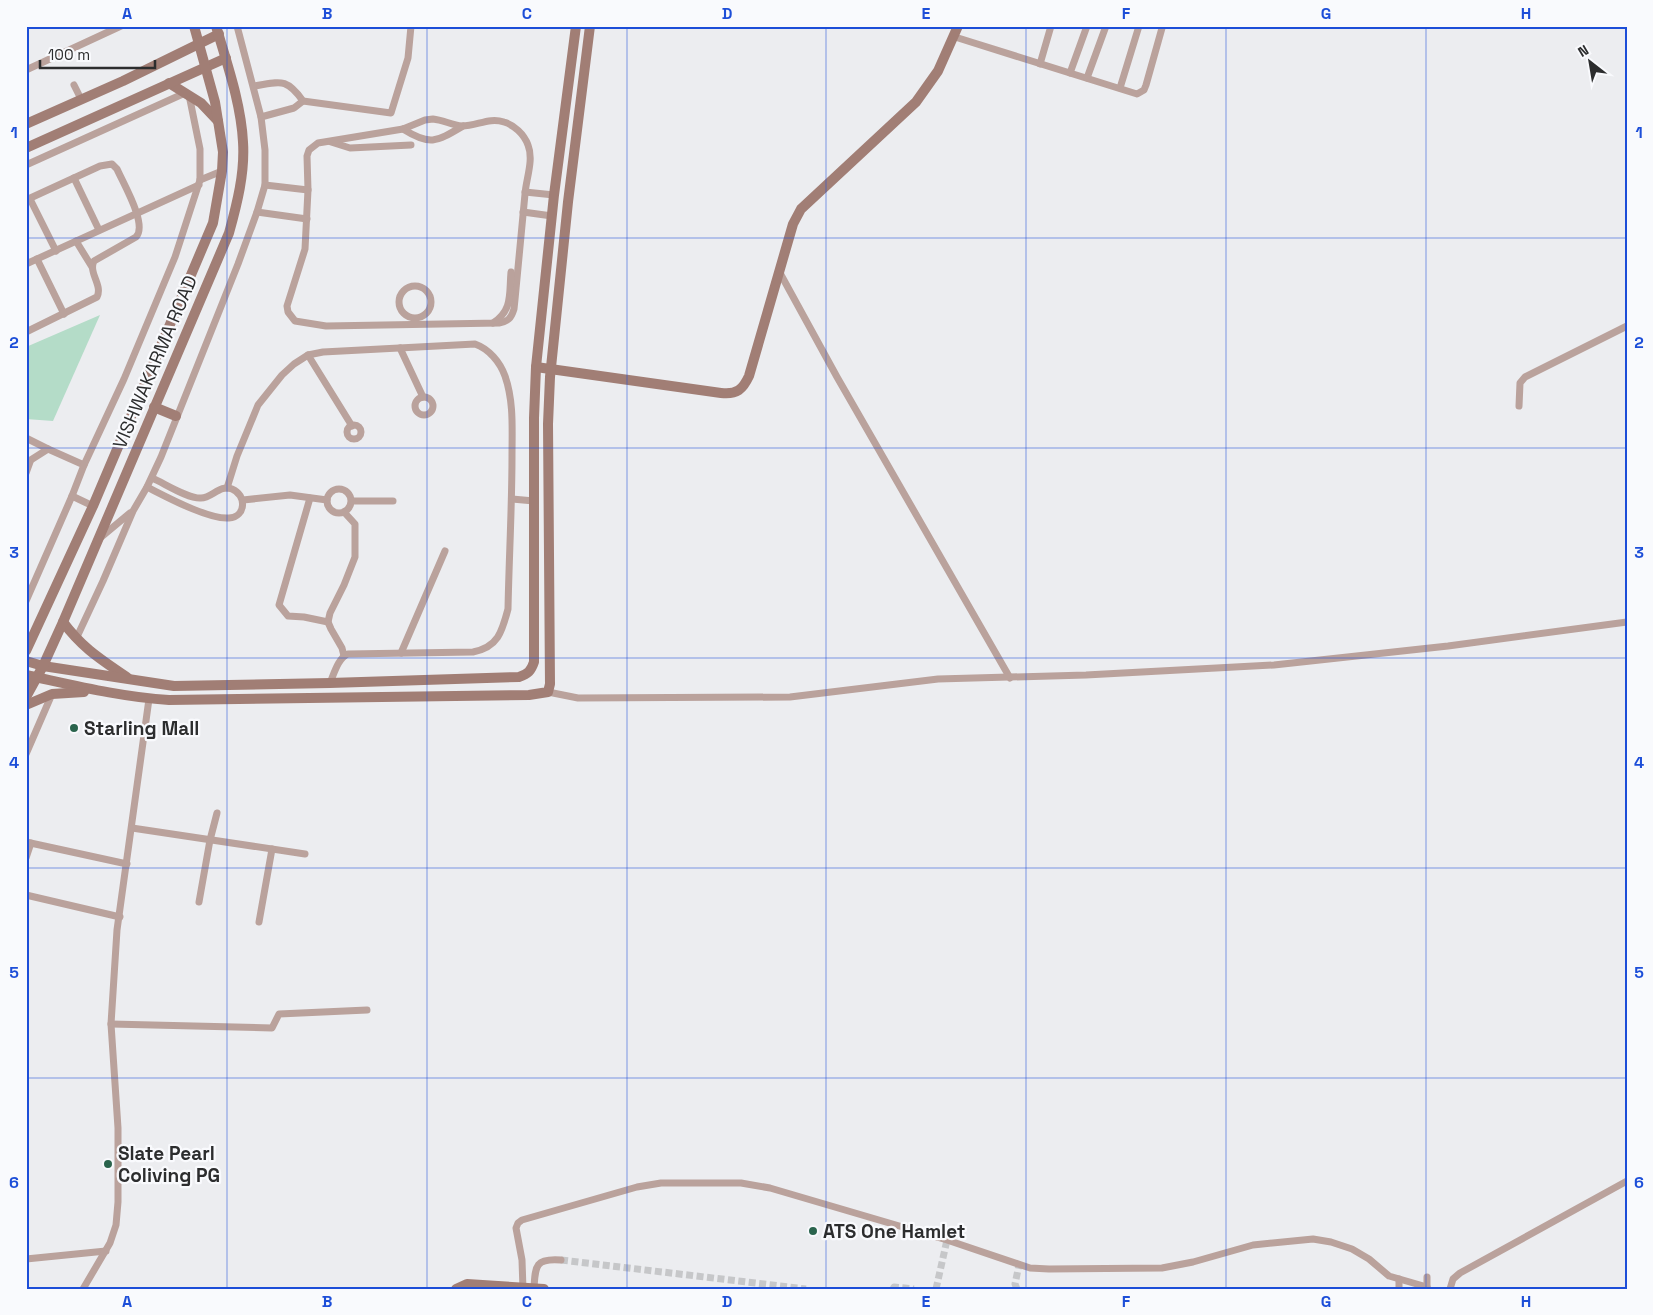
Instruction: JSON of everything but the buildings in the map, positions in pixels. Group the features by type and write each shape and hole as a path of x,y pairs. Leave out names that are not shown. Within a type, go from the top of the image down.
{"street":[{"path":"26,70 121,26"},
{"name":"VISHWAKARMA ROAD","path":"26,651 93,506 213,223 222,171 223,152 215,102 194,26"},
{"path":"76,639 133,511 152,478 257,212 264,186 265,150 261,117 237,26"},
{"path":"261,117 294,108 303,101 391,113 408,58 412,26"},
{"path":"26,661 44,666 174,686 519,677 528,674 532,670 534,662 536,367 554,195 576,26"},
{"path":"548,692 550,684 548,424 558,370 568,202 590,26"},
{"path":"536,367 721,393 730,394 739,391 745,385 749,376 793,224 801,210 916,102 938,71 958,26"},
{"path":"1040,64 1051,26"},
{"path":"1070,74 1087,26"},
{"path":"1087,78 1106,26"},
{"path":"1120,88 1139,26"},
{"path":"954,37 1137,94 1144,90 1162,28"},
{"path":"26,124 123,81 199,43 217,30"},
{"name":"VISHWAKARMA ROAD","path":"26,697 44,666 100,538 229,233 242,172 243,142 236,97 217,30"},
{"path":"26,148 226,58"},
{"path":"254,86 282,82 295,90 303,101"},
{"path":"169,84 201,103 218,122"},
{"path":"74,85 81,99"},
{"path":"26,165 187,94"},
{"path":"26,601 84,465 124,379 175,257 199,182 200,149 187,94"},
{"path":"403,128 419,139 426,141 439,139 463,126 490,120 503,121 522,134 528,145 530,156 512,316 508,320 492,323 326,326 295,321 290,317 287,306 305,249 308,190 307,156 309,150 318,143 403,128 425,120 432,119 463,126"},
{"path":"329,141 350,148 411,145"},
{"path":"56,250 28,199 100,166 112,164 117,169 137,213 140,229 139,234 94,260 92,267"},
{"path":"26,264 137,213 222,171"},
{"path":"74,178 99,230"},
{"path":"264,186 308,190"},
{"path":"525,192 554,195"},
{"path":"257,212 307,219"},
{"path":"523,212 552,216"},
{"path":"26,332 97,297 98,290 92,267 76,241"},
{"path":"37,259 64,314"},
{"path":"492,323 505,313 508,304 511,272"},
{"path":"780,273 835,374 1010,678"},
{"path":"416,286 425,289 430,296 430,309 424,316 415,318 406,315 400,308 399,299 401,295 407,288 416,286"},
{"path":"403,325 406,315"},
{"path":"424,316 429,324"},
{"path":"1519,406 1520,383 1525,377 1627,326"},
{"path":"228,488 243,440 258,405 282,375 308,355 323,352 475,344 485,348 493,356 504,375 512,410 512,498 508,609 504,623 494,643 482,650 473,652 348,654 344,656"},
{"path":"400,348 422,397"},
{"path":"308,355 352,426"},
{"path":"154,407 176,416"},
{"path":"26,438 84,465"},
{"path":"26,473 28,463 48,449"},
{"path":"147,487 189,507 222,518 235,517 243,505 240,494 228,488 220,489 207,497 196,498 152,478"},
{"path":"340,488 348,491 352,501 350,506 340,513 332,511 327,500 333,490 340,488"},
{"path":"72,496 93,506"},
{"path":"242,500 286,496 327,500"},
{"path":"310,498 279,606 288,616 328,622"},
{"path":"512,498 534,501"},
{"path":"352,501 394,501"},
{"path":"100,538 133,511"},
{"path":"330,683 344,656 342,648 328,622 330,613 344,585 355,556 355,524 344,512"},
{"path":"401,654 445,551"},
{"path":"63,622 76,639 93,654 131,679"},
{"path":"26,676 149,699 169,700 530,695 548,692 578,698 782,697 913,681 1274,665 1448,646 1627,622"},
{"path":"26,705 52,694 103,691"},
{"path":"26,754 52,694"},
{"path":"83,1289 106,1251 116,1225 118,1202 118,1118 111,1024 126,864 149,699"},
{"path":"199,902 217,812"},
{"path":"132,828 305,854"},
{"path":"26,858 29,842 126,864"},
{"path":"260,922 272,849"},
{"path":"26,895 120,917"},
{"path":"111,1024 272,1028 279,1014 367,1010"},
{"path":"1450,1289 1453,1279 1460,1273 1627,1181"},
{"path":"523,1288 522,1260 516,1228 518,1223 528,1218 637,1187 661,1183 741,1183 770,1188 947,1240 1030,1268 1049,1270 1162,1268 1193,1262 1253,1245 1312,1239 1331,1242 1352,1249 1369,1259 1389,1276 1427,1288 1427,1277"},
{"path":"26,1259 106,1251"},
{"path":"456,1289 467,1284 537,1288 536,1268 538,1264 546,1260 561,1260"},
{"path":"1399,1289 1400,1279"}],"green space":[{"path":"100,315 53,421 26,419 26,347"}],"tunnel":[{"path":"936,1289 947,1240"},
{"path":"561,1260 806,1289"},
{"path":"1017,1289 1015,1284 1019,1265"},
{"path":"893,1289 894,1287 914,1289"}],"place":[{"name":"Starling Mall","path":"74,728"},
{"name":"Slate Pearl Coliving PG","path":"108,1164"},
{"name":"ATS One Hamlet","path":"813,1231"}]}
